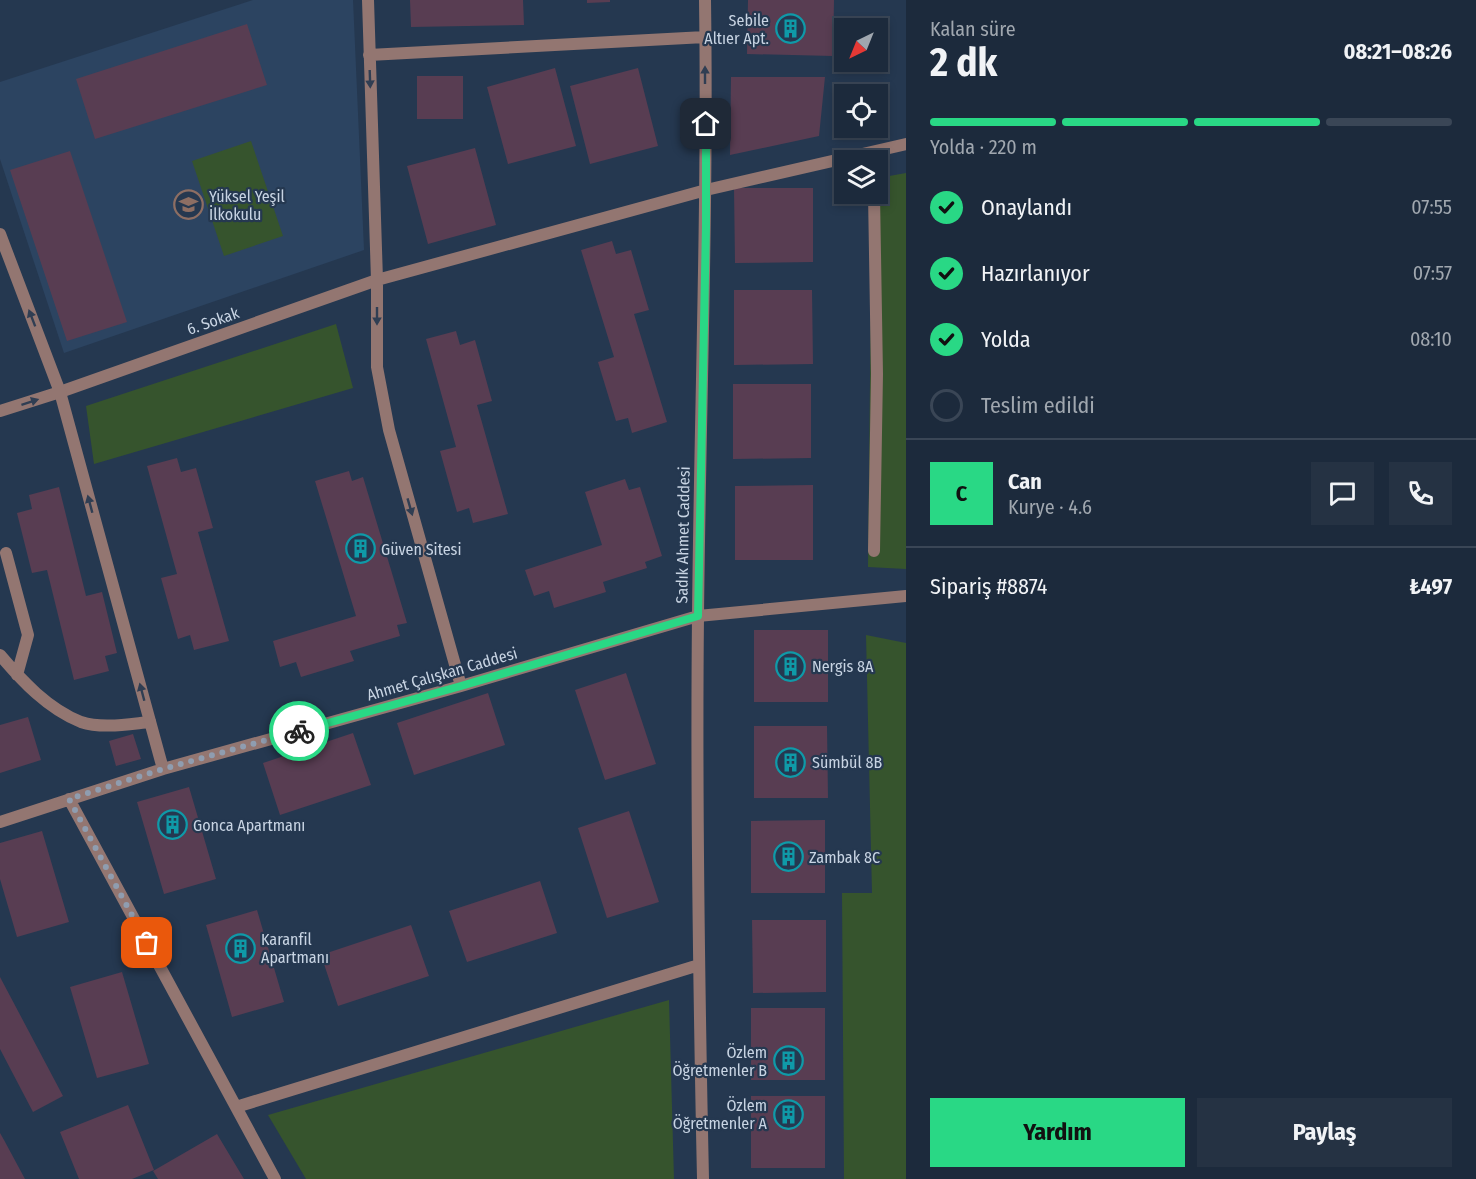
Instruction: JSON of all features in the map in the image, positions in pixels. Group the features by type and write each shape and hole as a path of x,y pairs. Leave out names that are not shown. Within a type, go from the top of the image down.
{"street":[{"path":"368,0 377,280 377,367 389,429 461,686"},
{"name":"Sadık Ahmet Caddesi","path":"703,1179 699,965 698,616 706,190 705,0"},
{"path":"369,55 705,37"},
{"name":"6. Sokak","path":"888,151 906,144"},
{"name":"6. Sokak","path":"0,411 377,280 706,190 834,164"},
{"path":"874,204 877,374 874,551"},
{"path":"0,234 60,392 163,769"},
{"path":"6,553 28,635 17,675"},
{"name":"Ahmet Çalışkan Caddesi","path":"0,822 163,769 461,686 698,616 904,598"},
{"path":"0,655 17,675 46,702 82,722 112,725 150,722"},
{"path":"69,799 275,1179"},
{"path":"236,1107 699,965"}],"shaded area":[{"name":"Yüksel Yeşil İlkokulu","path":"253,0 353,0 364,250 64,353 0,159 0,82"}],"green space":[{"path":"251,141 283,236 224,256 192,161"},
{"path":"906,173 906,569 868,567 872,204 888,204 888,176"},
{"path":"336,324 353,388 94,464 86,406"},
{"path":"866,635 906,643 906,1179 844,1179 842,893 872,893"},
{"path":"669,1000 674,1179 306,1179 268,1115"}],"building":[{"path":"410,0 523,0 524,25 411,27"},
{"path":"587,0 610,0 610,2 587,3"},
{"name":"Sebile Altıer Apt.","path":"748,0 834,0 833,56 747,54"},
{"path":"247,24 267,85 95,139 76,79"},
{"path":"555,68 576,146 508,164 487,87"},
{"path":"638,68 658,146 590,164 570,86"},
{"path":"417,76 463,76 463,119 417,119"},
{"path":"731,77 825,77 819,136 730,155"},
{"path":"475,148 496,225 428,244 407,166"},
{"path":"70,151 127,322 67,341 10,170"},
{"path":"734,188 813,188 813,262 735,263"},
{"path":"612,241 616,254 631,250 649,310 634,314 667,422 632,433 628,418 616,421 598,362 614,357 581,250"},
{"path":"734,290 812,290 813,364 734,365"},
{"path":"456,331 460,345 475,340 492,401 477,405 508,514 473,523 469,508 457,512 440,451 456,447 426,339"},
{"path":"733,384 811,384 811,458 733,459"},
{"path":"177,458 181,472 196,468 213,528 198,532 229,641 194,650 190,635 178,639 161,578 177,574 147,466"},
{"name":"Güven Sitesi","path":"349,471 352,481 363,477 407,623 397,625 400,636 350,651 354,661 301,677 296,662 280,667 273,641 356,616 315,481"},
{"path":"625,479 629,490 640,487 662,556 645,562 647,568 603,582 606,592 554,608 549,591 534,596 525,570 602,545 585,492"},
{"path":"813,485 813,560 735,560 735,486"},
{"path":"59,487 86,596 102,592 117,653 105,656 109,671 74,680 47,570 32,573 17,513 32,509 29,495"},
{"name":"Nergis 8A","path":"754,630 828,630 828,702 754,702"},
{"path":"626,673 656,764 605,780 575,690"},
{"path":"488,693 505,745 414,775 397,723"},
{"path":"28,717 41,760 0,773 0,725"},
{"name":"Sümbül 8B","path":"754,726 827,726 828,798 754,798"},
{"path":"353,733 371,785 280,815 263,763"},
{"path":"133,734 141,759 116,766 109,741"},
{"name":"Gonca Apartmanı","path":"189,787 216,879 164,894 137,802"},
{"path":"629,811 659,902 607,918 578,828"},
{"name":"Zambak 8C","path":"825,820 825,893 751,893 751,821"},
{"path":"42,831 69,922 17,937 0,879 0,843"},
{"path":"540,881 557,933 467,962 449,911"},
{"name":"Karanfil Apartmanı","path":"257,910 284,1002 232,1017 206,925"},
{"path":"752,920 826,920 826,992 753,993"},
{"path":"411,925 429,976 338,1006 321,955"},
{"path":"122,972 149,1064 97,1078 70,987"},
{"path":"0,977 63,1096 33,1112 0,1049"},
{"name":"Özlem Öğretmenler B","path":"751,1008 825,1008 825,1080 751,1080"},
{"name":"Özlem Öğretmenler A","path":"751,1096 825,1096 825,1168 751,1168"},
{"path":"128,1105 154,1170 132,1179 79,1179 60,1132"},
{"path":"0,1133 4,1140 25,1179 0,1179"},
{"path":"217,1134 244,1179 158,1179 153,1171"}],"way so far":[{"path":"147,943 69,799 163,769 299,731"}],"place":[{"name":"Sebile Altıer Apt.","path":"790,29"},
{"name":"Yüksel Yeşil İlkokulu","path":"188,205"},
{"name":"Güven Sitesi","path":"360,549"},
{"name":"Nergis 8A","path":"791,666"},
{"name":"Sümbül 8B","path":"791,762"},
{"name":"Gonca Apartmanı","path":"172,825"},
{"name":"Zambak 8C","path":"788,857"},
{"name":"Karanfil Apartmanı","path":"240,948"},
{"name":"Özlem Öğretmenler B","path":"788,1061"},
{"name":"Özlem Öğretmenler A","path":"788,1114"}],"route":[{"path":"299,731 698,616 706,124"}]}
